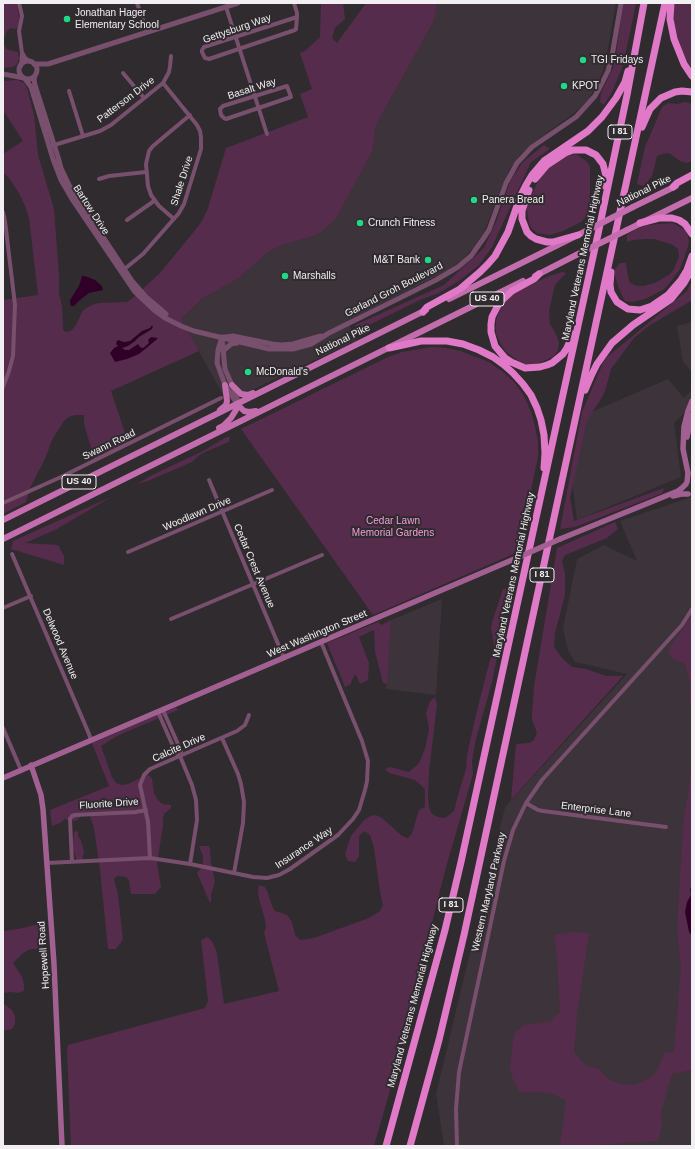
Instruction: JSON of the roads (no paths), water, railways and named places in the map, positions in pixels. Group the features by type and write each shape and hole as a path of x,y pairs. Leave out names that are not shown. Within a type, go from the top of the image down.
{"highway":[{"name":"Maryland Veterans Memorial Highway","path":"386,1146 460,870 598,234 627,95 644,3"},
{"name":"I 81","path":"410,1146 433,1062 462,942 665,3"},
{"path":"671,3 670,18 674,39 684,64 692,76"},
{"path":"423,312 427,307 460,289 480,272 495,256 508,232 526,185 537,168 552,155 588,131 610,108 624,82 640,28"},
{"path":"627,179 644,122 650,109 661,98 674,92 692,92"},
{"path":"578,235 553,242 536,239 527,232 522,219 522,212 530,187 540,171 554,159 565,153 580,149 596,155 605,169 605,185 598,234"},
{"path":"673,187 677,183 692,175"},
{"path":"640,224 660,218 672,218 685,224 692,234"},
{"path":"618,220 610,285 613,297 622,306 628,309 640,310 652,306 668,295 681,280 687,270 692,256"},
{"path":"572,436 590,376 604,353 622,333 671,299 684,283 692,269"},
{"path":"539,274 534,279 512,291 499,303 493,313 491,324 491,332 495,346 511,362 526,368 547,366 558,358 567,348 571,340 590,270"},
{"path":"389,348 421,341 435,340 464,344 493,357 513,373 523,384 531,395 541,420 545,453 531,543"}],"main road":[{"name":"National Pike","path":"3,520 692,178"},
{"name":"US 40","path":"3,539 692,198"},
{"path":"232,385 240,394 248,395 334,353 339,353"},
{"path":"210,418 226,405 227,398 225,385"},
{"path":"690,495 685,490 688,482 688,473 683,449 684,428 692,401"},
{"path":"178,452 181,448 223,426 234,413 237,404 244,411 249,412 265,409"},
{"path":"692,415 687,432 686,444 692,473"},
{"name":"West Washington Street","path":"3,778 519,557 678,491 688,482"},
{"name":"West Washington Street","path":"639,507 679,494 690,495"},
{"name":"Hopewell Road","path":"32,765 41,795 47,863 54,964 62,1146"}],"street":[{"path":"19,3 22,16 19,31 22,54 20,75 24,78"},
{"path":"137,3 147,32"},
{"path":"5,74 32,78 48,64 238,3"},
{"path":"294,3 297,17"},
{"name":"Garland Groh Boulevard","path":"222,338 269,349 293,349 311,344 436,280 458,267 471,256 483,239 488,230 506,182 517,163 532,147 576,117 595,96 608,71 621,3"},
{"path":"226,7 267,134"},
{"name":"Gettysburg Way","path":"297,17 295,30 207,59 203,56 202,50 204,47 235,37 297,17"},
{"path":"22,54 37,70 35,75"},
{"name":"Patterson Drive","path":"52,146 106,128 163,83 169,72 171,56"},
{"path":"5,74 12,73 26,62 48,64"},
{"path":"123,73 144,98"},
{"name":"Bartow Drive","path":"35,75 35,85 52,146"},
{"name":"Bartow Drive","path":"24,78 30,84 52,146 70,187 122,271 138,289 180,326 222,338"},
{"name":"Shale Drive","path":"122,271 143,254 179,213 184,204 202,143 200,131 190,115 163,83"},
{"name":"Basalt Way","path":"287,86 290,97 259,108 226,118 223,118 220,111 221,107 287,86"},
{"path":"70,91 84,136"},
{"path":"174,219 154,201 148,190 146,172 147,158 153,146 190,115"},
{"path":"99,179 108,176 146,172"},
{"path":"127,220 154,201"},
{"path":"3,212 15,305 14,356 3,387"},
{"name":"Garland Groh Boulevard","path":"222,338 233,336 282,345 302,342 329,334"},
{"path":"222,338 225,369 237,396 237,404"},
{"path":"222,338 218,350 217,363 225,385 237,404"},
{"path":"223,351 231,344 240,343"},
{"name":"Swann Road","path":"3,503 61,477 221,398"},
{"name":"Cedar Crest Avenue","path":"209,480 284,658"},
{"name":"Woodlawn Drive","path":"128,552 272,490"},
{"name":"Delwood Avenue","path":"12,554 91,740"},
{"path":"171,619 322,555"},
{"path":"3,608 31,596"},
{"name":"Western Maryland Parkway","path":"457,1146 456,1091 463,1049 504,861 513,830 526,803 546,775 682,625 692,609"},
{"name":"Insurance Way","path":"47,863 150,858 190,864 253,877 267,878 279,875 290,869 338,835 359,810 367,781 368,761 365,750 321,642"},
{"path":"160,711 176,753 180,756 192,785 197,805 197,820 190,864"},
{"name":"Calcite Drive","path":"150,858 146,810 140,786 144,775 150,769 240,729 245,725 249,715"},
{"path":"3,728 21,770"},
{"path":"222,738 238,774 244,802 243,823 234,873"},
{"name":"Enterprise Lane","path":"526,803 538,810 543,811 666,827"},
{"name":"Fluorite Drive","path":"72,862 70,819 72,816 146,810"}],"place":[{"name":"Jonathan Hager Elementary School","path":"67,19"},
{"name":"TGI Fridays","path":"583,60"},
{"name":"KPOT","path":"564,86"},
{"name":"Panera Bread","path":"474,200"},
{"name":"Crunch Fitness","path":"360,223"},
{"name":"M&T Bank","path":"428,260"},
{"name":"Marshalls","path":"285,276"},
{"name":"McDonald's","path":"248,372"}],"park label":[{"name":"Cedar Lawn Memorial Gardens","path":"393,526"}]}
